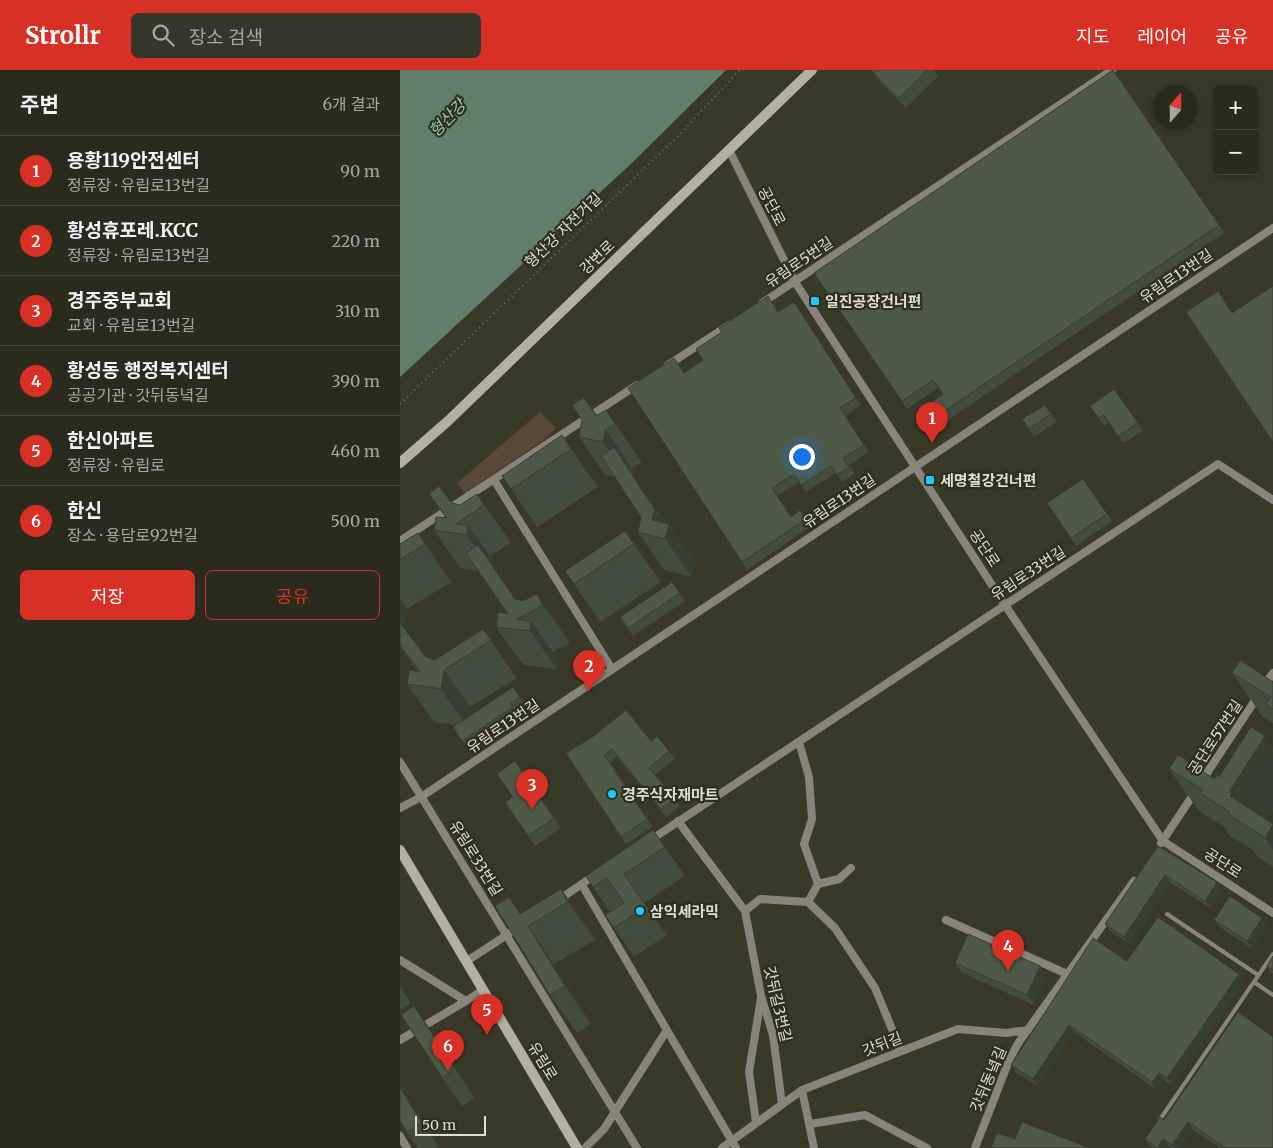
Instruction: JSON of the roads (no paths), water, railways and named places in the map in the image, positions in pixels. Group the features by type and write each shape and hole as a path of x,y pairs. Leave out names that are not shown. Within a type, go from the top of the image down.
{"street":[{"name":"강변로","path":"400,463 448,421 812,70"},
{"name":"유림로5번길","path":"754,309 1112,70"},
{"name":"공단로","path":"729,150 795,282 1005,605 1163,841 1273,913"},
{"name":"유림로13번길","path":"400,808 421,797 1273,228"},
{"path":"662,369 737,320"},
{"path":"400,541 646,380"},
{"name":"유림로33번길","path":"640,846 1218,464 1273,500"},
{"path":"494,480 612,669"},
{"name":"공단로57번길","path":"1163,841 1273,674"},
{"path":"799,742 809,777 812,819 804,844 818,884"},
{"path":"400,762 421,797"},
{"name":"유림로33번길","path":"421,797 637,1148"},
{"name":"갓뒤길3번길","path":"678,821 745,910 761,996 772,1035 782,1104"},
{"path":"1157,849 1163,841"},
{"name":"유림로","path":"400,850 577,1148"},
{"path":"808,902 818,884 839,879 851,868"},
{"path":"550,907 602,871"},
{"name":"갓뒤동녘길","path":"975,1148 1010,1058 1140,872"},
{"path":"582,885 736,1148"},
{"path":"745,910 760,899 808,902 835,928 876,988 901,1051"},
{"path":"946,920 1067,974"},
{"path":"467,961 528,921"},
{"path":"400,960 466,1001"},
{"path":"400,1040 483,990"},
{"path":"756,1122 749,1072 761,996"},
{"name":"갓뒤길","path":"722,1148 802,1090 958,1029 1006,1033 1028,1030"},
{"path":"585,1148 604,1130 667,1030"},
{"path":"802,1090 814,1148"},
{"path":"810,1124 865,1115 927,1148"},
{"path":"400,1136 407,1148"}],"lane":[{"path":"1167,914 1258,975"},
{"path":"1157,1124 1273,954"},
{"path":"1254,982 1273,995"}],"water":[{"name":"형산강","path":"400,70 726,70 633,162 400,377"}],"place":[{"name":"일진공장건너편","path":"815,301"},
{"name":"용황119안전센터","path":"932,443"},
{"name":"세명철강건너편","path":"930,480"},
{"name":"황성휴포레.KCC","path":"589,691"},
{"name":"경주식자재마트","path":"612,794"},
{"name":"경주중부교회","path":"532,810"},
{"name":"삼익세라믹","path":"640,911"},
{"name":"황성동 행정복지센터","path":"1008,971"},
{"name":"한신아파트","path":"487,1035"},
{"name":"한신","path":"448,1071"}]}
